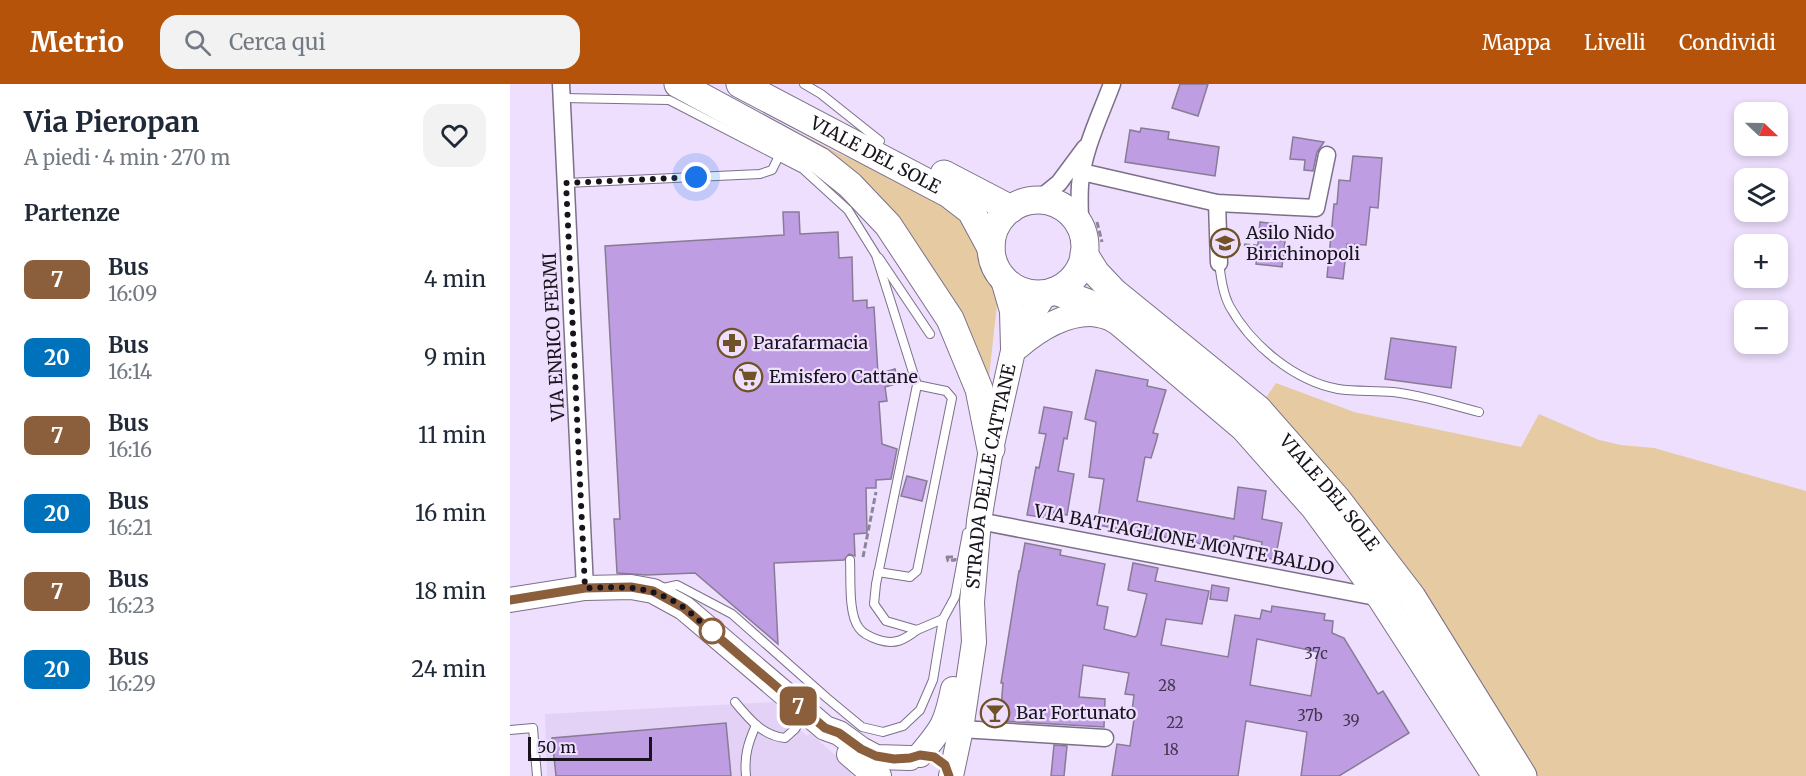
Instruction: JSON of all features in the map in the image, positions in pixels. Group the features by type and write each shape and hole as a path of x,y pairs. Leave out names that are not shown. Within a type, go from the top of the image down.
{"main road":[{"path":"678,84 820,161 850,185 888,225 950,319 980,388 991,449"},
{"name":"VIALE DEL SOLE","path":"740,84 949,194 971,211 991,248 997,270 1003,280"},
{"name":"VIALE DEL SOLE","path":"770,84 1011,209"},
{"path":"991,248 994,230 1004,215 1026,202 1038,200 1048,202 1088,222"},
{"name":"VIALE DEL SOLE","path":"1088,222 1084,240 1093,248 1096,273 1114,292 1258,409 1337,500 1412,597 1523,776"},
{"path":"1050,292 1072,280 1093,248"},
{"path":"1003,280 1015,289 1029,294 1050,292 1088,303 1114,319"},
{"name":"VIALE DEL SOLE","path":"1114,319 1244,428 1314,507 1381,598 1496,776"}],"street":[{"path":"1088,222 1080,185 1082,172 1089,143 1112,84"},
{"name":"VIA ENRICO FERMI","path":"562,91 585,588"},
{"path":"1038,200 1059,183 1089,143"},
{"path":"1082,172 1217,203 1316,208 1327,155"},
{"path":"1217,203 1219,263"},
{"name":"STRADA DELLE CATTANE","path":"1003,280 1012,311 1013,351"},
{"name":"STRADA DELLE CATTANE","path":"950,776 961,729 974,642 972,602 979,521 991,449 1013,351 1029,319 1050,292"},
{"name":"STRADA DELLE CATTANE","path":"1013,351 1036,332 1063,319 1091,314 1114,319"},
{"name":"VIA BATTAGLIONE MONTE BALDO","path":"979,521 1381,598"},
{"path":"510,600 585,588 631,587 653,591 684,608 825,728 835,742 863,766 879,776"},
{"name":"STRADA DELLE CATTANE","path":"909,763 941,730 947,717 960,639 972,602"},
{"path":"825,728 839,733 861,749 876,756 909,763 934,757 945,765 950,776"},
{"path":"961,729 1105,738"}],"lane":[{"path":"804,84 821,94 880,141"},
{"path":"562,91 669,100 803,169 848,210 930,334"},
{"path":"566,183 760,174 772,170 779,156"},
{"path":"876,255 917,385 878,572 874,604 886,621 917,630"},
{"path":"1219,263 1222,286 1230,307 1245,328 1265,350 1307,380 1339,389 1394,392 1479,412"},
{"path":"878,572 910,578 917,572 952,398 946,391 917,385"},
{"path":"653,591 677,585 732,614 862,727 883,732 903,726 920,710 933,680 943,619 955,597 968,531 973,523 979,521"},
{"path":"850,560 853,612 860,630 890,643 904,639 917,630 943,619"},
{"path":"735,702 756,725 772,737 785,738 795,729 806,713"},
{"path":"746,776 744,759 747,744 756,725"},
{"path":"510,730 533,728 537,776"}],"path":[{"path":"1088,222 1093,248"},
{"path":"1219,242 1258,246"}],"shaded area":[{"path":"750,108 844,156 925,191 974,224 999,286 988,386 879,197"},
{"path":"1276,383 1354,412 1521,447 1539,414 1599,440 1654,448 1806,491 1806,776 1523,776 1258,409"},
{"path":"773,702 793,719 791,723 807,736 810,733 849,767 852,776 547,776 545,714"}],"building":[{"path":"1180,84 1208,84 1198,116 1172,108"},
{"path":"1141,128 1169,132 1168,139 1219,147 1215,176 1125,162 1130,130 1140,132"},
{"path":"1293,137 1324,142 1317,152 1313,171 1304,170 1305,160 1290,159"},
{"path":"1353,156 1382,158 1378,208 1370,207 1366,245 1347,244 1343,279 1327,277 1334,204 1337,204 1339,180 1350,181"},
{"path":"783,212 799,212 800,234 838,232 839,258 852,257 853,301 867,300 867,308 874,307 878,374 895,369 899,383 885,387 887,401 879,402 882,444 897,449 891,479 876,480 876,488 866,488 867,533 854,534 855,556 849,554 844,560 774,563 778,644 695,573 646,575 617,573 614,519 620,519 605,246 784,235"},
{"path":"1260,222 1277,224 1275,240 1285,241 1282,267 1256,264"},
{"path":"1391,338 1456,347 1451,388 1385,379"},
{"path":"1096,370 1148,380 1147,386 1166,390 1153,433 1158,434 1156,442 1151,458 1145,457 1137,501 1234,519 1238,487 1266,491 1262,519 1282,523 1275,560 1260,556 1262,542 1234,536 1232,547 1219,545 1219,547 1097,525 1104,479 1089,477 1096,422 1085,419"},
{"path":"1044,407 1072,412 1058,471 1074,474 1067,515 1053,512 1052,519 1027,515 1036,467 1039,468 1046,434 1039,433"},
{"path":"907,476 927,481 922,501 901,496"},
{"path":"1025,543 1061,550 1060,555 1105,564 1097,605 1108,607 1104,629 1135,637 1147,594 1128,590 1133,563 1158,568 1155,581 1209,591 1202,624 1166,619 1161,645 1228,657 1235,615 1260,619 1262,610 1271,612 1272,606 1325,614 1324,620 1333,621 1332,633 1344,638 1378,694 1383,691 1409,733 1339,776 1301,776 1307,732 1246,721 1238,776 1112,776 1117,744 1130,746 1135,712 1132,711 1134,695 1125,694 1129,673 1083,665 1079,697 1105,699 1104,727 1000,721 1003,683 1001,683","holes":["1257,639 1318,652 1311,696 1250,685"]},
{"path":"1212,585 1229,588 1227,601 1210,599"},
{"path":"726,723 731,776 556,776 552,738"},
{"path":"1054,745 1067,746 1064,776 1051,776"}],"bus line":[{"name":"7","path":"510,600 585,588 631,587 653,591 684,608 825,728 839,733 861,749 876,756 894,759 920,755 934,757 945,765 949,776"}],"place":[{"name":"Asilo Nido Birichinopoli","path":"1225,243"},
{"name":"Parafarmacia","path":"732,343"},
{"name":"Emisfero Cattane","path":"748,377"},
{"name":"Bar Fortunato","path":"995,713"}],"route":[{"path":"696,177 566,183 585,588 631,587 653,591 684,608 712,631"}]}
